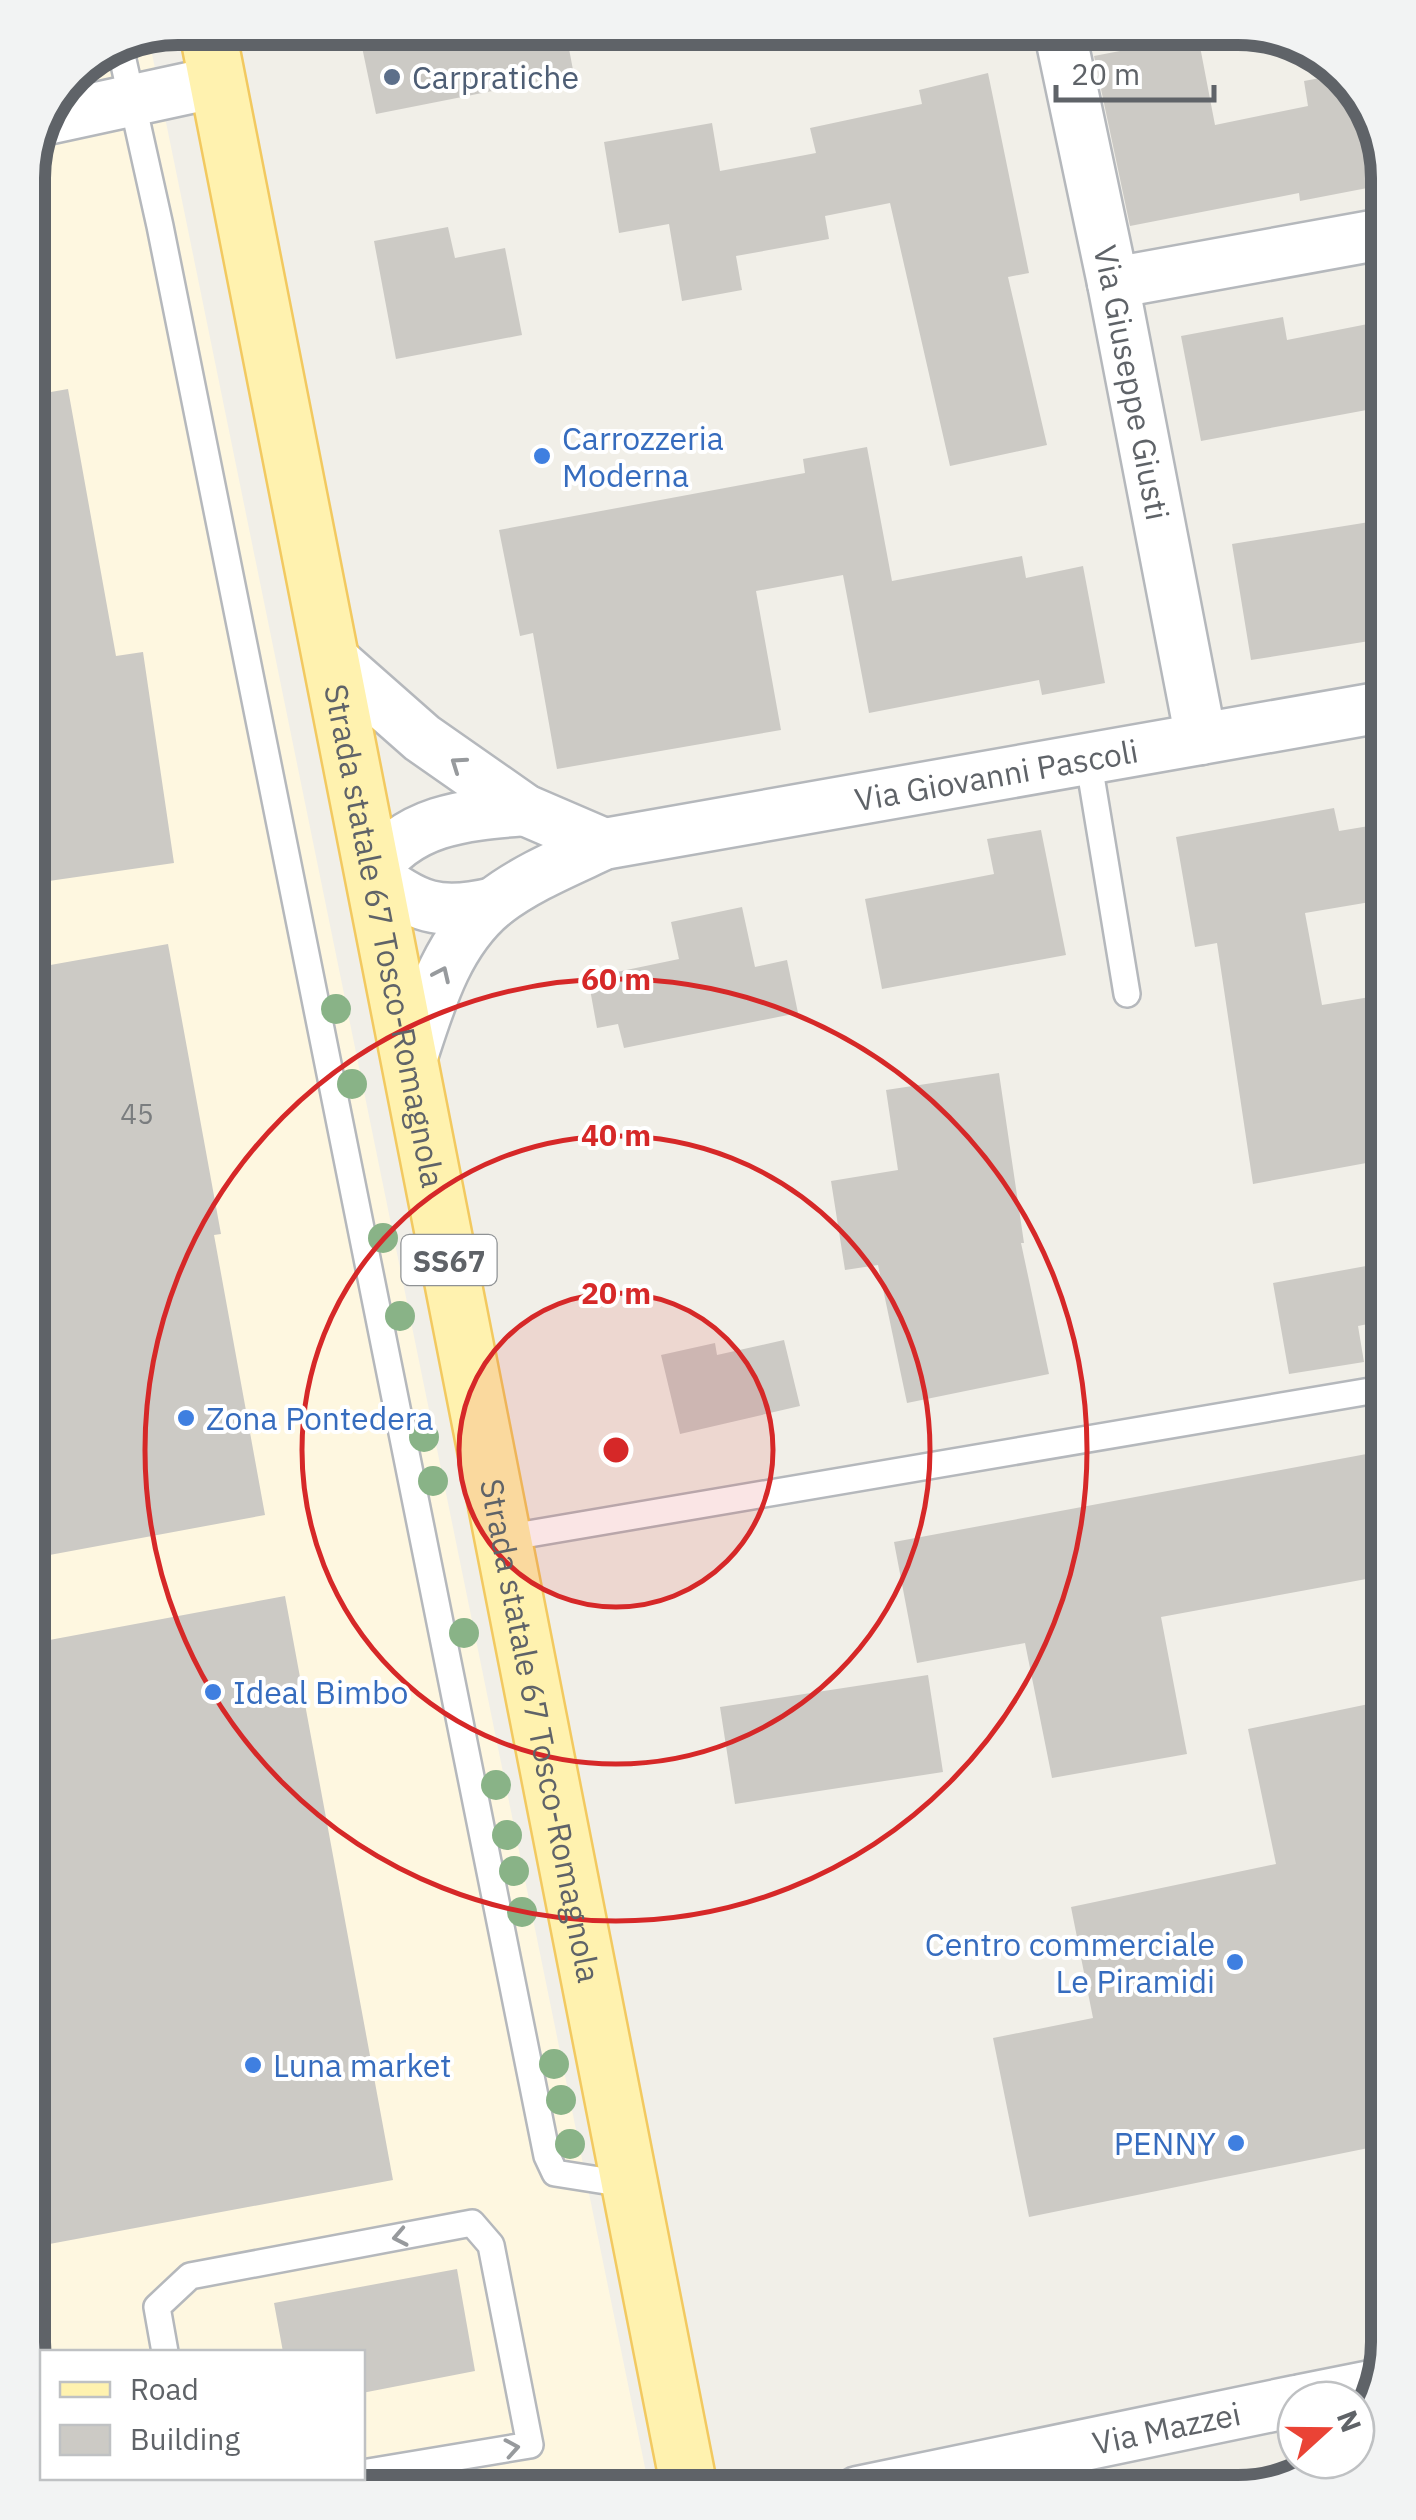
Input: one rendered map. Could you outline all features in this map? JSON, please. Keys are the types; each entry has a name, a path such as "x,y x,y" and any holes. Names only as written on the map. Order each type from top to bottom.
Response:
{"main road":[{"name":"Strada statale 67 Tosco-Romagnola","path":"210,45 687,2475"}],"street":[{"name":"Via Giuseppe Giusti","path":"1063,45 1202,739"},
{"path":"61,116 217,82"},
{"path":"1113,283 1371,236"},
{"path":"329,656 422,738 525,810 604,844"},
{"name":"Via Giovanni Pascoli","path":"372,873 416,903 459,911 494,903 604,844 1371,709"},
{"path":"372,873 394,847 428,825 476,814 525,810"},
{"name":"Via Giovanni Pascoli","path":"410,1066 438,981 466,934 494,903"},
{"name":"Via Mazzei","path":"939,2475 1276,2405"}],"lane":[{"path":"122,58 160,226 547,2156 555,2173 631,2184"},
{"path":"1088,758 1128,994"},
{"path":"505,1538 1371,1391"},
{"path":"165,2350 157,2307 190,2276 472,2223 492,2245 530,2445 394,2475"}],"shaded area":[{"path":"151,48 647,2475 365,2475 365,2350 46,2350 45,169 59,119 72,97 111,63"}],"building":[{"path":"362,45 568,45 574,75 376,114"},
{"path":"1151,45 1200,45 1215,125 1308,106 1304,81 1325,77 1357,119 1370,160 1371,187 1300,201 1299,193 1130,226 1094,56"},
{"path":"988,73 1029,273 1008,277 1047,445 950,466 890,203 825,216 829,239 736,256 742,290 682,301 669,224 619,233 604,142 712,123 720,171 816,153 810,128 922,104 919,90"},
{"path":"448,227 455,258 505,248 522,335 396,359 374,241"},
{"path":"1283,317 1287,340 1371,323 1371,409 1201,441 1181,336"},
{"path":"68,389 116,656 143,652 174,863 45,882 45,393"},
{"path":"867,447 892,581 1022,556 1026,578 1083,566 1105,683 1042,695 1039,680 869,713 843,575 756,591 781,730 557,769 533,633 520,636 499,530 805,473 803,459"},
{"path":"1371,522 1371,641 1251,660 1232,544"},
{"path":"1334,808 1339,831 1371,826 1371,902 1305,913 1322,1005 1371,997 1371,1162 1253,1184 1217,943 1195,947 1176,837"},
{"path":"1041,830 1066,955 882,989 865,899 994,874 987,839"},
{"path":"742,907 755,967 787,960 798,1013 624,1048 618,1024 597,1028 588,978 679,959 671,922"},
{"path":"168,944 221,1234 214,1235 265,1515 45,1556 45,966"},
{"path":"999,1073 1021,1243 1049,1374 907,1403 878,1265 845,1270 831,1181 898,1170 886,1090"},
{"path":"1371,1265 1371,1323 1358,1326 1364,1362 1289,1374 1273,1283"},
{"path":"784,1340 800,1406 680,1434 661,1355 715,1343 717,1355"},
{"path":"1371,1453 1371,1578 1161,1617 1187,1754 1052,1778 1025,1643 917,1663 894,1542"},
{"path":"285,1596 393,2180 45,2245 45,1641"},
{"path":"928,1675 943,1772 735,1804 720,1707"},
{"name":"Centro commerciale Le Piramidi","path":"1371,1704 1371,2147 1029,2217 993,2038 1093,2018 1071,1907 1276,1864 1248,1729"},
{"path":"457,2269 475,2371 365,2392 365,2350 283,2350 274,2303"}],"place":[{"name":"Carpratiche","path":"392,77"},
{"name":"Carrozzeria Moderna","path":"542,456"},
{"name":"Zona Pontedera","path":"186,1418"},
{"name":"Ideal Bimbo","path":"213,1692"},
{"name":"Centro commerciale Le Piramidi","path":"1235,1962"},
{"name":"Luna market","path":"253,2065"},
{"name":"PENNY","path":"1236,2143"}]}
